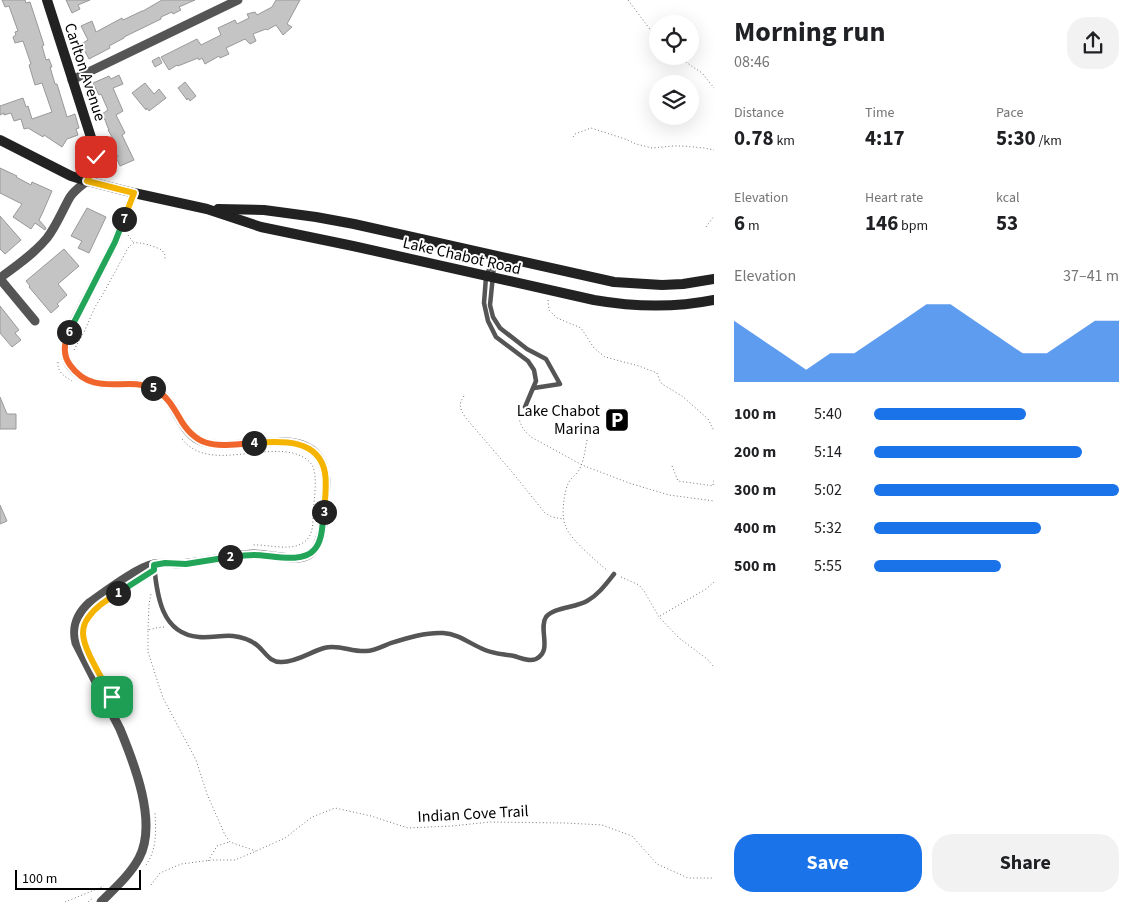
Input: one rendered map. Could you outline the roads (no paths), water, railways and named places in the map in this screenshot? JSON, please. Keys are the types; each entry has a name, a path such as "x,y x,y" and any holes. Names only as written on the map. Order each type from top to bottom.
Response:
{"main road":[{"name":"Carlton Avenue","path":"46,0 96,157 96,166 87,181"},
{"name":"Lake Chabot Road","path":"0,140 71,176 134,193 207,209 261,228 353,246 615,304 654,306 714,302"},
{"name":"Lake Chabot Road","path":"207,209 264,210 316,217 614,282 662,285 714,279"}],"street":[{"path":"72,80 238,0"},
{"path":"35,321 0,279 47,239 70,197 87,181"},
{"path":"101,902 138,860 145,838 146,817 138,781 116,721 78,649 74,629 78,616 89,603 134,574 154,565 165,563 186,564 253,554 301,557 309,554 315,549 322,534 326,481 320,458 305,446 278,442 222,445 204,442 189,432 168,400 155,389 148,386 109,385 92,382 77,373 68,362 64,349 68,333 115,242 134,193"}],"lane":[{"path":"495,256 484,304 488,321 496,337 528,361 534,370 536,380 525,407"},
{"path":"489,277 490,305 493,317 500,328 527,349 546,359 560,384 534,388"},
{"path":"528,361 535,353"},
{"path":"154,565 162,608 172,626 180,632 192,636 230,636 245,639 257,645 272,661 283,663 326,647 338,646 366,651 414,637 436,633 457,636 490,652 531,660 535,659 541,656 544,649 543,623 547,616 552,611 577,606 590,600 614,574"}],"place":[{"name":"Lake Chabot Marina","path":"617,420"}]}
